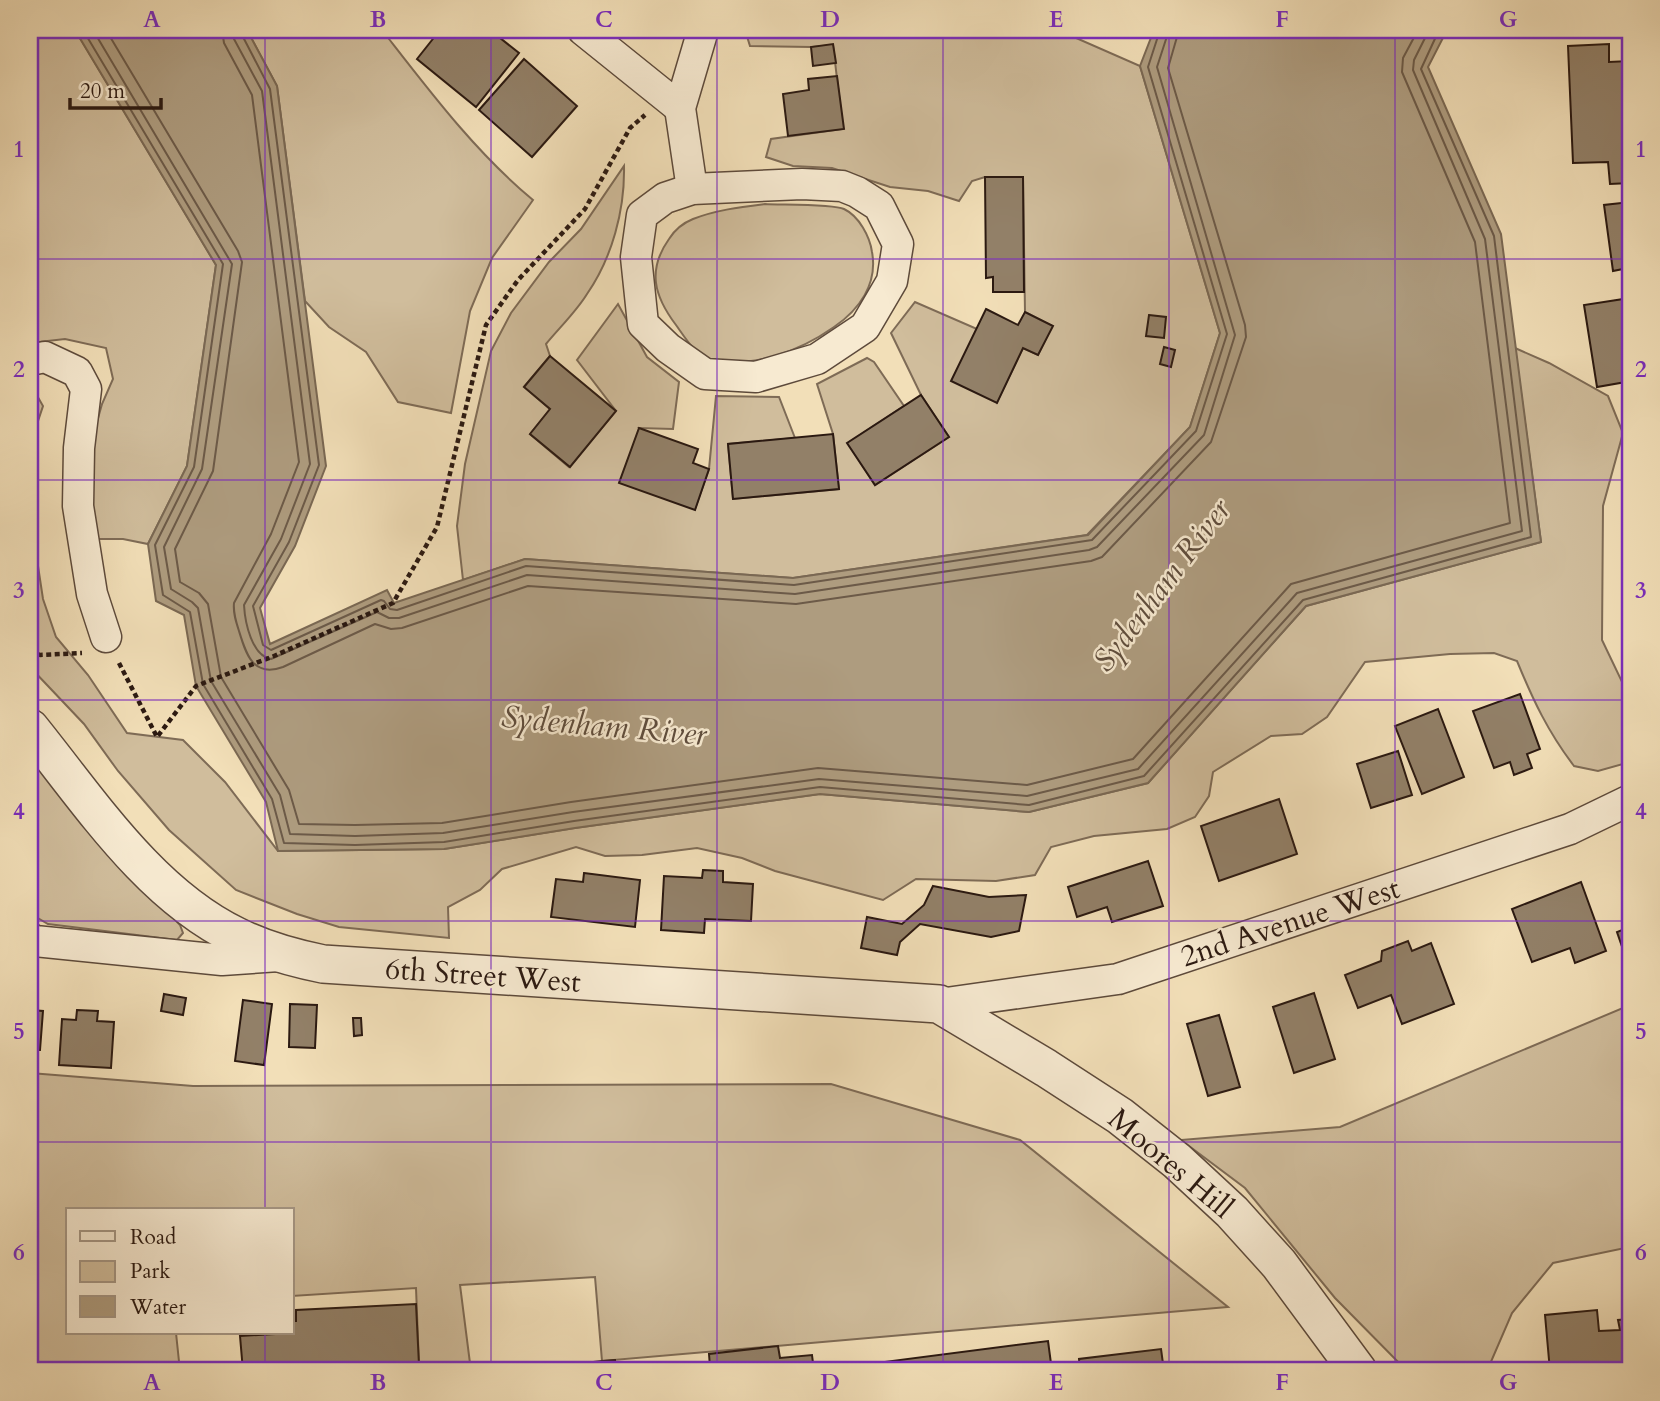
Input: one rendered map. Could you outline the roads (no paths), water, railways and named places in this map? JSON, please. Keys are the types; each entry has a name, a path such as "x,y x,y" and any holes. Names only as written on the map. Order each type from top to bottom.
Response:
{"street":[{"path":"583,30 680,108"},
{"path":"692,189 680,108 703,30"},
{"path":"802,184 842,186 878,206 898,244 892,281 865,327 817,359 756,377 705,374 668,348 643,324 636,257 642,215 664,198 692,189 802,184"},
{"path":"30,360 45,357 77,372 86,389 79,448 78,506 99,646"},
{"path":"30,728 140,864 198,913 235,936 283,956"},
{"name":"2nd Avenue West","path":"939,1004 1118,979 1570,829 1630,800"},
{"name":"6th Street West","path":"30,938 35,941 222,960 283,956 323,964 939,1004"},
{"name":"Moores Hill","path":"939,1004 1120,1116 1177,1161 1232,1212 1279,1264 1358,1371"}],"water":[{"name":"Sydenham River","path":"75,30 247,30 277,86 326,466 295,546 260,608 270,644 387,590 394,603 525,559 793,578 1088,535 1190,427 1220,333 1140,66 1154,30 1447,30 1428,67 1501,234 1541,542 1306,606 1148,783 1029,812 820,794 444,849 278,851 266,802 196,686 184,615 156,601 148,544 187,466 216,265"}]}
